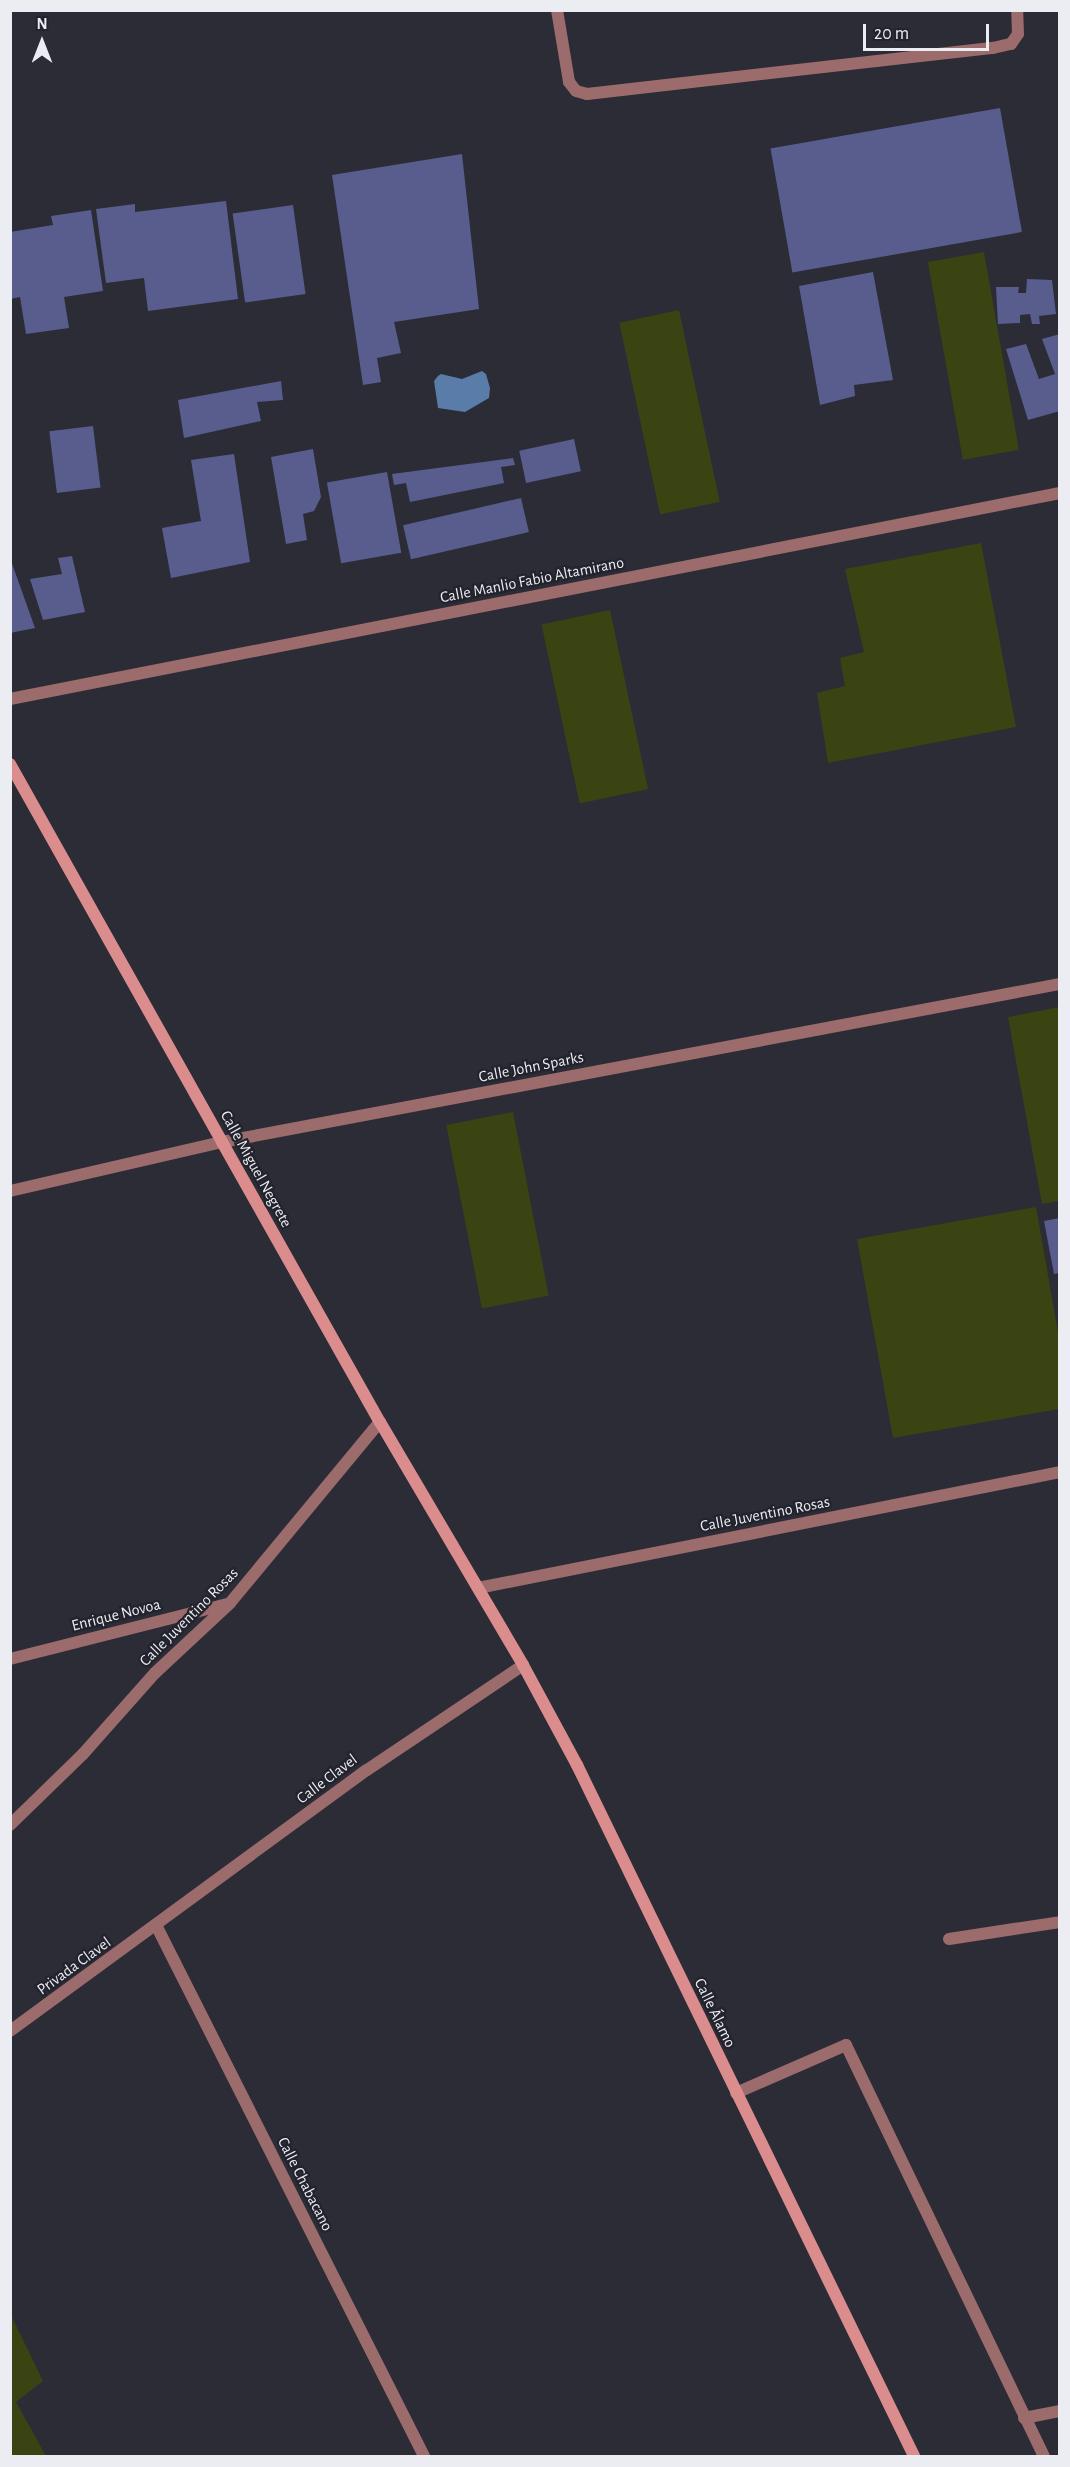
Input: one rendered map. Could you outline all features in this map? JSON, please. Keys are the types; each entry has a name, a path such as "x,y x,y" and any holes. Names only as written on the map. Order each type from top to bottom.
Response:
{"main road":[{"name":"Calle Miguel Negrete","path":"10,764 380,1422 478,1588"},
{"name":"Calle Álamo","path":"478,1588 577,1765 914,2457"}],"street":[{"path":"557,10 570,82 576,91 587,94 993,48 1011,44 1018,34 1017,10"},
{"name":"Calle Manlio Fabio Altamirano","path":"10,699 1059,493"},
{"name":"Calle John Sparks","path":"10,1191 222,1142 1059,984"},
{"name":"Calle Juventino Rosas","path":"10,1825 83,1754 155,1673 230,1603 380,1422"},
{"name":"Calle Juventino Rosas","path":"478,1588 1059,1472"},
{"name":"Enrique Novoa","path":"10,1659 230,1603"},
{"name":"Calle Clavel","path":"157,1927 367,1770 523,1665"},
{"path":"949,1939 1059,1922"},
{"name":"Privada Clavel","path":"10,2031 157,1927"},
{"name":"Calle Chabacano","path":"157,1927 424,2457"},
{"path":"736,2093 846,2045 1044,2457"},
{"path":"1024,2418 1059,2411"}],"green space":[{"path":"984,252 1019,450 963,460 928,262"},
{"path":"679,310 720,502 660,514 619,323"},
{"path":"981,543 1016,727 828,763 817,693 845,686 840,658 864,652 845,569"},
{"path":"610,610 648,789 580,804 542,625"},
{"path":"1059,1007 1059,1201 1042,1204 1008,1017"},
{"path":"513,1112 549,1296 482,1309 446,1125"},
{"path":"1036,1207 1059,1338 1059,1409 893,1438 857,1239"},
{"path":"10,2313 43,2381 16,2402 46,2456 11,2456"}],"water":[{"path":"482,371 486,374 490,388 489,398 465,412 438,408 434,381 438,376 441,374 462,379"}],"building":[{"path":"1000,108 1022,232 792,273 771,148"},
{"path":"462,154 479,309 394,322 401,353 377,358 381,382 363,385 332,175"},
{"path":"226,201 238,299 148,311 144,278 106,283 96,209 135,204 135,212"},
{"path":"293,205 306,294 245,303 233,213"},
{"path":"91,210 103,291 64,297 69,328 26,334 20,297 10,299 10,232 53,225 51,216"},
{"path":"873,272 893,380 854,385 855,396 820,405 799,286"},
{"path":"1027,279 1052,280 1056,314 1039,316 1040,324 1032,324 1030,314 1020,315 1020,323 998,324 996,287 1019,287 1018,293 1026,293"},
{"path":"1060,334 1060,411 1028,420 1006,349 1026,344 1039,379 1055,374 1042,339"},
{"path":"281,381 283,400 257,402 261,421 184,438 178,400"},
{"path":"93,426 101,488 57,493 49,431"},
{"path":"574,439 581,471 526,483 519,451"},
{"path":"313,449 321,497 314,511 303,514 307,540 286,544 271,457"},
{"path":"234,454 250,562 171,578 162,528 201,521 191,460"},
{"path":"513,458 515,465 501,467 504,483 410,502 406,483 394,485 392,474"},
{"path":"387,472 401,553 341,563 327,483"},
{"path":"521,498 529,532 411,559 403,525"},
{"path":"72,556 85,612 43,620 30,579 62,574 58,558"},
{"path":"10,558 35,628 10,633"},
{"path":"1060,1218 1060,1273 1054,1274 1044,1221"}]}
